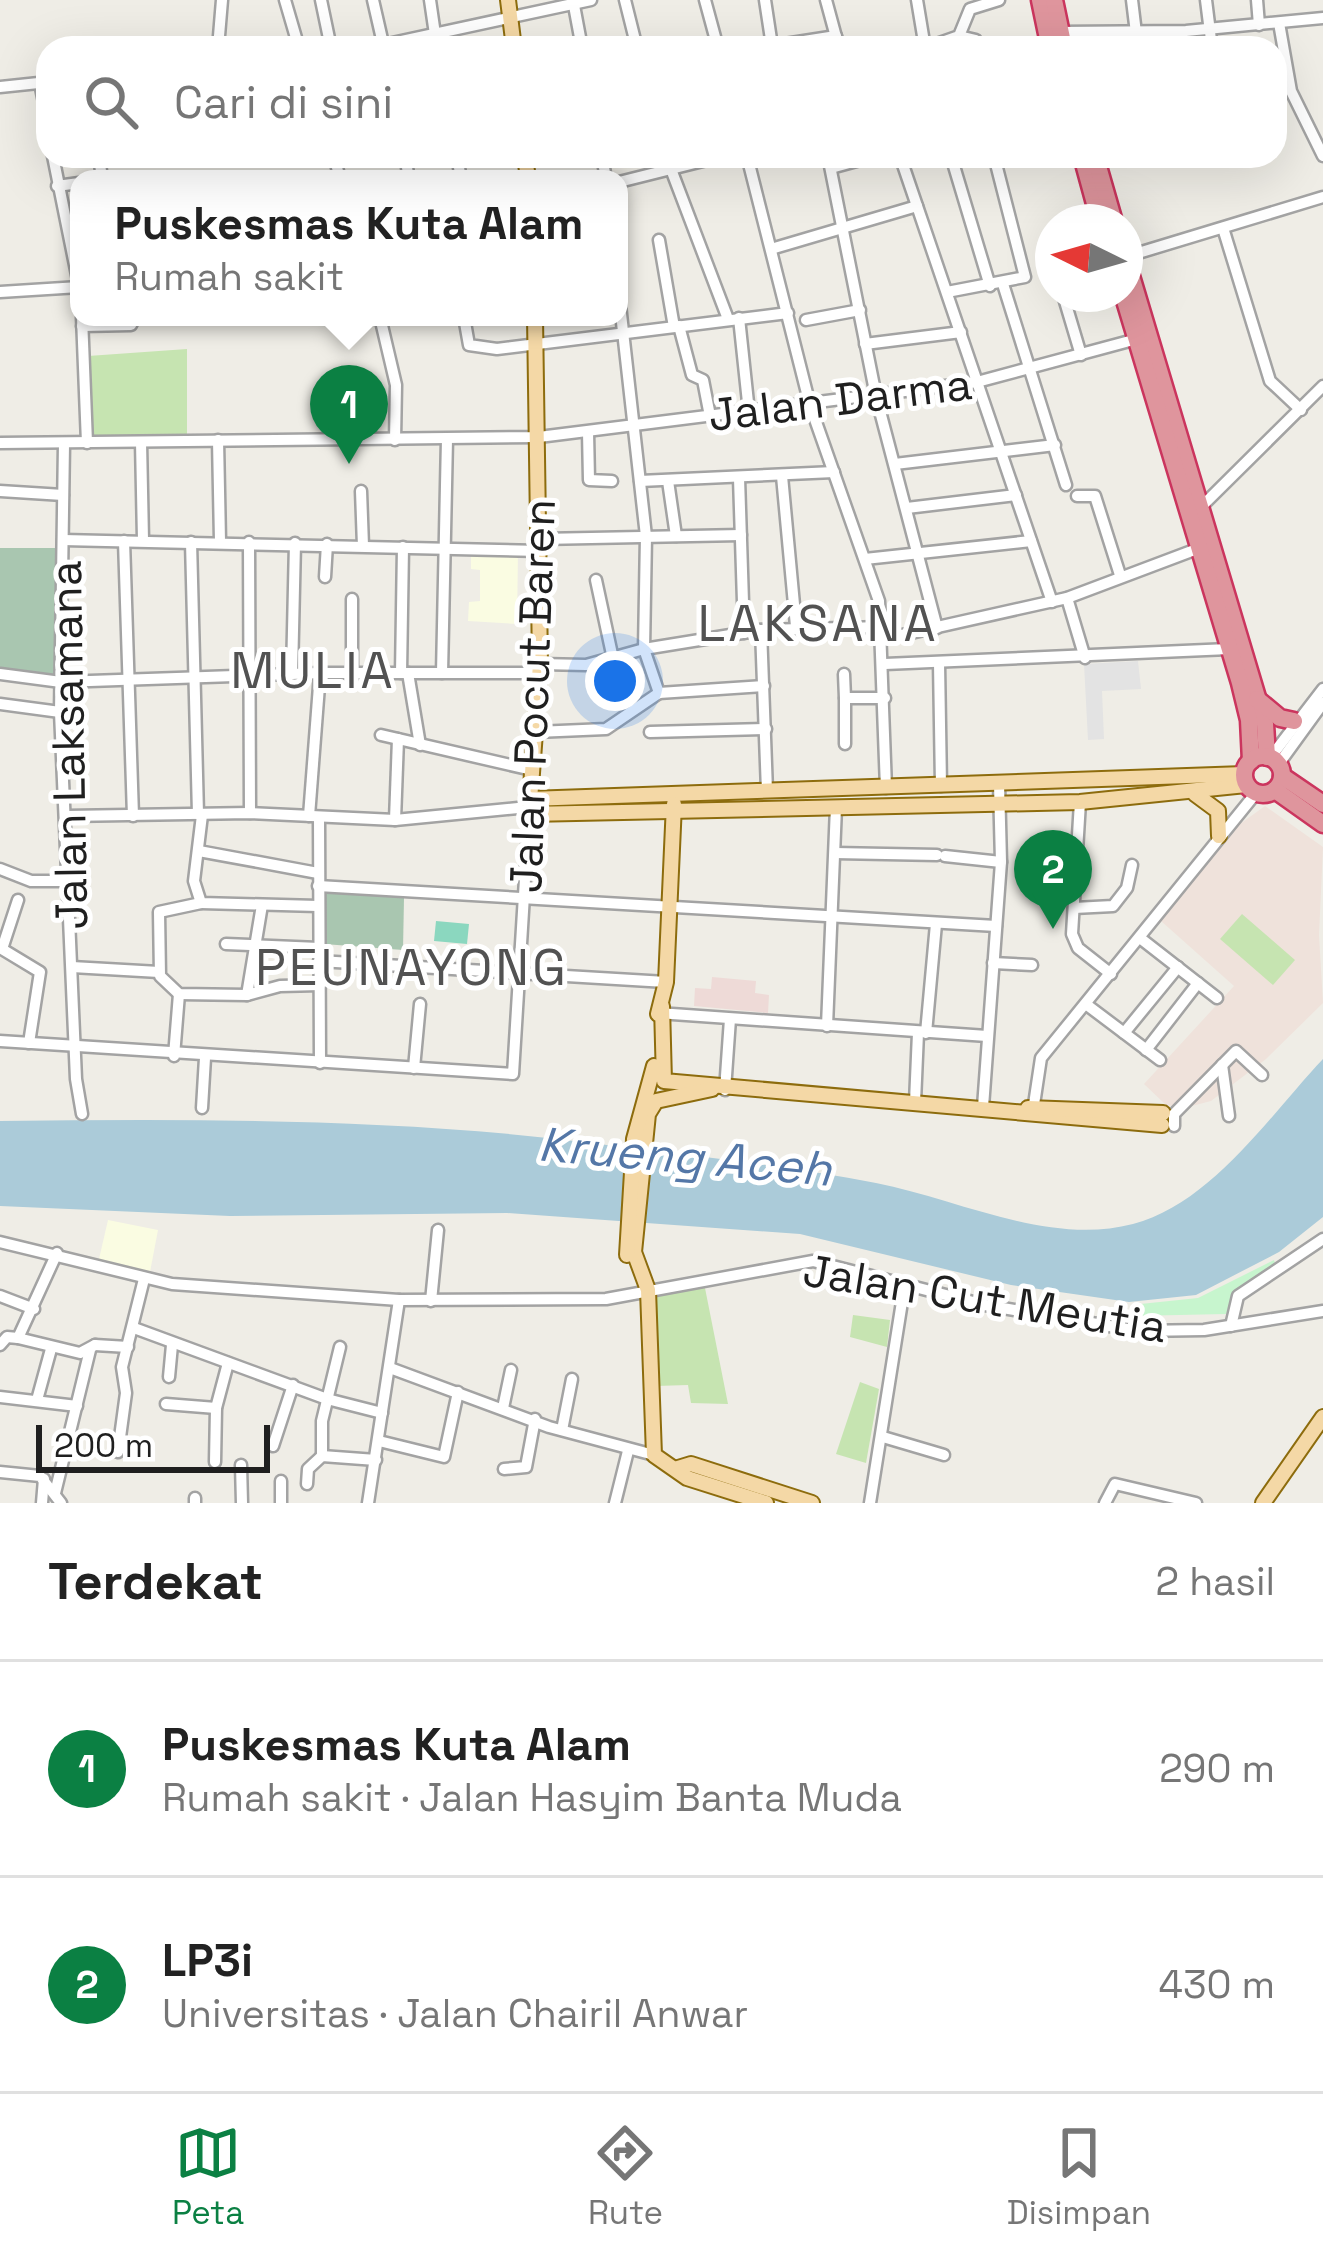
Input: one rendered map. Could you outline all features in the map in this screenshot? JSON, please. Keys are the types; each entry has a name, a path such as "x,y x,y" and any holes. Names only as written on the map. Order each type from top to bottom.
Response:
{"highway":[{"path":"1040,0 1054,36"},
{"path":"1054,0 1057,36"},
{"path":"1085,168 1095,204"},
{"path":"1098,168 1109,204"},
{"path":"1129,312 1263,773 1323,824"},
{"path":"1141,312 1257,698 1263,773"},
{"path":"1257,698 1280,718 1294,721"},
{"path":"1263,773 1323,804"}],"main road":[{"path":"508,0 513,36"},
{"name":"Jalan Pocut Baren","path":"525,807 540,668 535,326"},
{"path":"525,807 674,794 1263,773"},
{"path":"525,807 674,813 1080,802 1194,794 1263,773"},
{"path":"674,794 666,982 652,1081 640,1104 630,1275 646,1295 654,1455 688,1478 773,1499 812,1503"},
{"path":"1194,794 1218,811 1219,836"},
{"path":"662,1011 662,1080 718,1090 1166,1121"},
{"path":"639,1139 656,1101 718,1090"},
{"path":"1263,1503 1323,1417"}],"street":[{"path":"219,36 222,0"},
{"path":"285,0 296,36"},
{"path":"321,0 328,36"},
{"path":"373,0 381,36"},
{"path":"430,0 435,36"},
{"path":"452,36 591,0"},
{"path":"625,0 634,36"},
{"path":"705,0 715,36"},
{"path":"765,0 770,36"},
{"path":"826,0 836,36"},
{"path":"917,0 921,36"},
{"path":"959,36 970,9 999,0"},
{"path":"1132,0 1136,33"},
{"path":"1206,0 1211,36"},
{"path":"1257,0 1259,25"},
{"path":"573,2 580,36"},
{"path":"1112,36 1323,18"},
{"path":"1280,23 1282,36"},
{"path":"1287,66 1291,91 1323,156"},
{"path":"0,87 36,83"},
{"path":"55,168 70,245"},
{"path":"670,168 734,318 749,412"},
{"path":"750,168 810,405 865,560 883,633 886,788"},
{"path":"830,168 876,396 937,628"},
{"path":"904,168 1052,602"},
{"path":"955,168 1031,371 1066,485"},
{"path":"947,292 997,285 1026,274 997,168"},
{"path":"57,186 70,184"},
{"path":"1143,252 1323,197"},
{"path":"771,249 917,206"},
{"path":"1223,228 1270,381 1301,410"},
{"path":"659,240 677,327 692,375 703,380 710,416"},
{"path":"0,292 70,287"},
{"path":"806,320 860,310"},
{"path":"1068,312 1081,356"},
{"path":"466,326 471,346 536,344 788,313"},
{"path":"82,326 87,443"},
{"path":"382,326 396,385 395,440"},
{"path":"622,326 646,536 644,649 659,693"},
{"path":"865,344 961,332"},
{"name":"Jalan Darma","path":"0,443 539,437 977,382 1138,339"},
{"path":"1199,508 1323,386"},
{"path":"588,432 589,480 612,481"},
{"path":"218,440 220,541"},
{"path":"442,673 447,440"},
{"path":"141,442 143,540"},
{"name":"Jalan Laksamana","path":"64,444 60,712 82,1114"},
{"path":"895,464 1055,445"},
{"path":"640,481 834,472"},
{"path":"782,476 796,626"},
{"path":"739,478 744,633"},
{"path":"668,481 676,536"},
{"path":"0,491 63,495"},
{"path":"361,491 363,546"},
{"path":"908,508 1016,495"},
{"path":"1077,496 1095,496 1120,575"},
{"path":"63,540 447,548 741,535"},
{"path":"124,541 133,817"},
{"path":"865,560 1031,541"},
{"path":"191,542 200,815 194,881 201,903"},
{"path":"249,542 250,813"},
{"path":"292,674 296,543"},
{"path":"325,577 327,544"},
{"path":"403,548 404,673 420,745"},
{"path":"0,674 61,682 129,682 586,665 644,649 796,626 883,633 937,628 1067,598 1197,549"},
{"path":"596,580 613,659"},
{"path":"1067,598 1085,658"},
{"path":"352,599 352,673"},
{"path":"760,630 766,791"},
{"path":"885,664 1229,649"},
{"path":"939,663 941,787"},
{"path":"320,673 314,817 320,1063"},
{"path":"844,674 845,744"},
{"path":"536,732 606,729 659,693 764,686"},
{"path":"1029,1110 1041,1058 1219,836 1294,721 1323,689"},
{"path":"844,698 885,698"},
{"path":"1263,773 1323,703"},
{"path":"0,704 60,712"},
{"path":"650,732 766,729"},
{"path":"381,735 532,770"},
{"path":"395,820 398,739"},
{"path":"983,1107 1001,862 999,784"},
{"path":"1080,802 1076,944 1111,974"},
{"path":"67,816 250,813 395,820 525,807"},
{"name":"Jalan Pocut Baren","path":"415,1068 513,1074 525,900 525,807"},
{"path":"827,1026 835,921 836,807"},
{"path":"199,851 318,880 525,900 835,921 996,926"},
{"path":"835,853 1001,862"},
{"path":"1074,908 1114,906 1127,889 1132,865"},
{"path":"0,869 31,881 68,881"},
{"path":"18,900 2,950 40,972 29,1043"},
{"path":"174,1055 178,994 159,972 160,910 193,909 201,903 317,906"},
{"path":"247,995 262,905"},
{"path":"915,1102 936,924"},
{"path":"1140,938 1217,998"},
{"path":"226,944 666,982"},
{"path":"993,963 1032,965"},
{"path":"72,967 159,972"},
{"path":"1124,1033 1178,968"},
{"path":"1146,1050 1198,983"},
{"path":"178,994 247,995 280,986 320,985"},
{"path":"0,1041 205,1058 415,1068 420,1004"},
{"path":"1087,1005 1160,1060"},
{"path":"662,1011 987,1036"},
{"path":"718,1090 730,1019"},
{"path":"1166,1121 1239,1051 1262,1075"},
{"path":"202,1108 205,1058"},
{"path":"1222,1065 1229,1116"},
{"path":"431,1301 438,1230"},
{"path":"1231,1326 1238,1296 1323,1239"},
{"name":"Jalan Cut Meutia","path":"0,1242 145,1279 230,1291 399,1300 548,1303 646,1295 813,1261 985,1305 1119,1329 1231,1326 1323,1311"},
{"path":"18,1338 57,1253"},
{"path":"118,1453 128,1347 145,1279"},
{"path":"870,1503 905,1283"},
{"path":"0,1296 34,1309"},
{"path":"368,1503 399,1300"},
{"path":"134,1328 327,1399 382,1413"},
{"path":"58,1498 93,1347 89,1329"},
{"path":"0,1345 7,1336 51,1349 128,1347"},
{"path":"169,1377 172,1345"},
{"path":"308,1484 308,1469 322,1456 327,1399 340,1347"},
{"path":"37,1400 51,1349"},
{"path":"215,1462 216,1408 227,1363"},
{"path":"390,1368 562,1430 654,1455"},
{"path":"503,1408 511,1370"},
{"path":"562,1430 572,1379"},
{"path":"273,1446 293,1385"},
{"path":"379,1441 444,1457 458,1392"},
{"path":"0,1397 77,1406"},
{"path":"166,1404 216,1408"},
{"path":"504,1469 526,1467 535,1419"},
{"path":"883,1437 944,1455"},
{"path":"615,1503 628,1451"},
{"path":"322,1456 376,1460"},
{"path":"241,1465 242,1503"},
{"path":"0,1472 27,1472 44,1479 58,1498"},
{"path":"42,1503 44,1479"},
{"path":"281,1481 281,1503"},
{"path":"1105,1503 1114,1484 1196,1503"}],"shaded area":[{"path":"0,548 56,548 54,677 0,668"},
{"path":"471,548 518,551 517,624 468,621 469,602 480,601 480,570 471,569"},
{"path":"1138,661 1141,689 1102,691 1104,739 1088,740 1084,664"},
{"path":"1265,806 1323,847 1319,935 1323,1003 1266,1059 1211,1101 1184,1108 1166,1105 1144,1084 1234,986 1161,921 1233,829"},
{"path":"324,891 404,898 403,950 324,944"},
{"path":"712,977 756,981 755,993 769,995 768,1013 694,1006 695,988 711,989"},
{"path":"108,1220 158,1230 150,1272 99,1259"}],"green space":[{"path":"187,349 187,434 89,436 88,356"},
{"path":"1242,914 1295,960 1273,985 1220,939"},
{"path":"436,921 469,924 467,944 434,941"},
{"path":"1274,1260 1278,1273 1240,1296 1233,1294 1226,1314 1132,1316 1131,1305 1198,1298"},
{"path":"704,1283 728,1404 691,1403 688,1385 656,1386 654,1296 657,1291"},
{"path":"853,1315 890,1320 887,1347 850,1337"},
{"path":"860,1382 879,1389 866,1463 836,1454"}],"water":[{"name":"Krueng Aceh","path":"1323,1059 1323,1217 1279,1252 1196,1295 1129,1302 1011,1285 800,1234 507,1213 230,1216 0,1206 0,1121 304,1122 531,1136 742,1162 876,1183 1036,1225 1101,1229 1133,1224 1188,1198 1237,1155"}],"place":[{"name":"Puskesmas Kuta Alam","path":"349,464"},
{"name":"LP3i","path":"1053,929"}],"district":[{"name":"LAKSANA","path":"818,623"},
{"name":"MULIA","path":"313,670"},
{"name":"PEUNAYONG","path":"412,967"}]}
